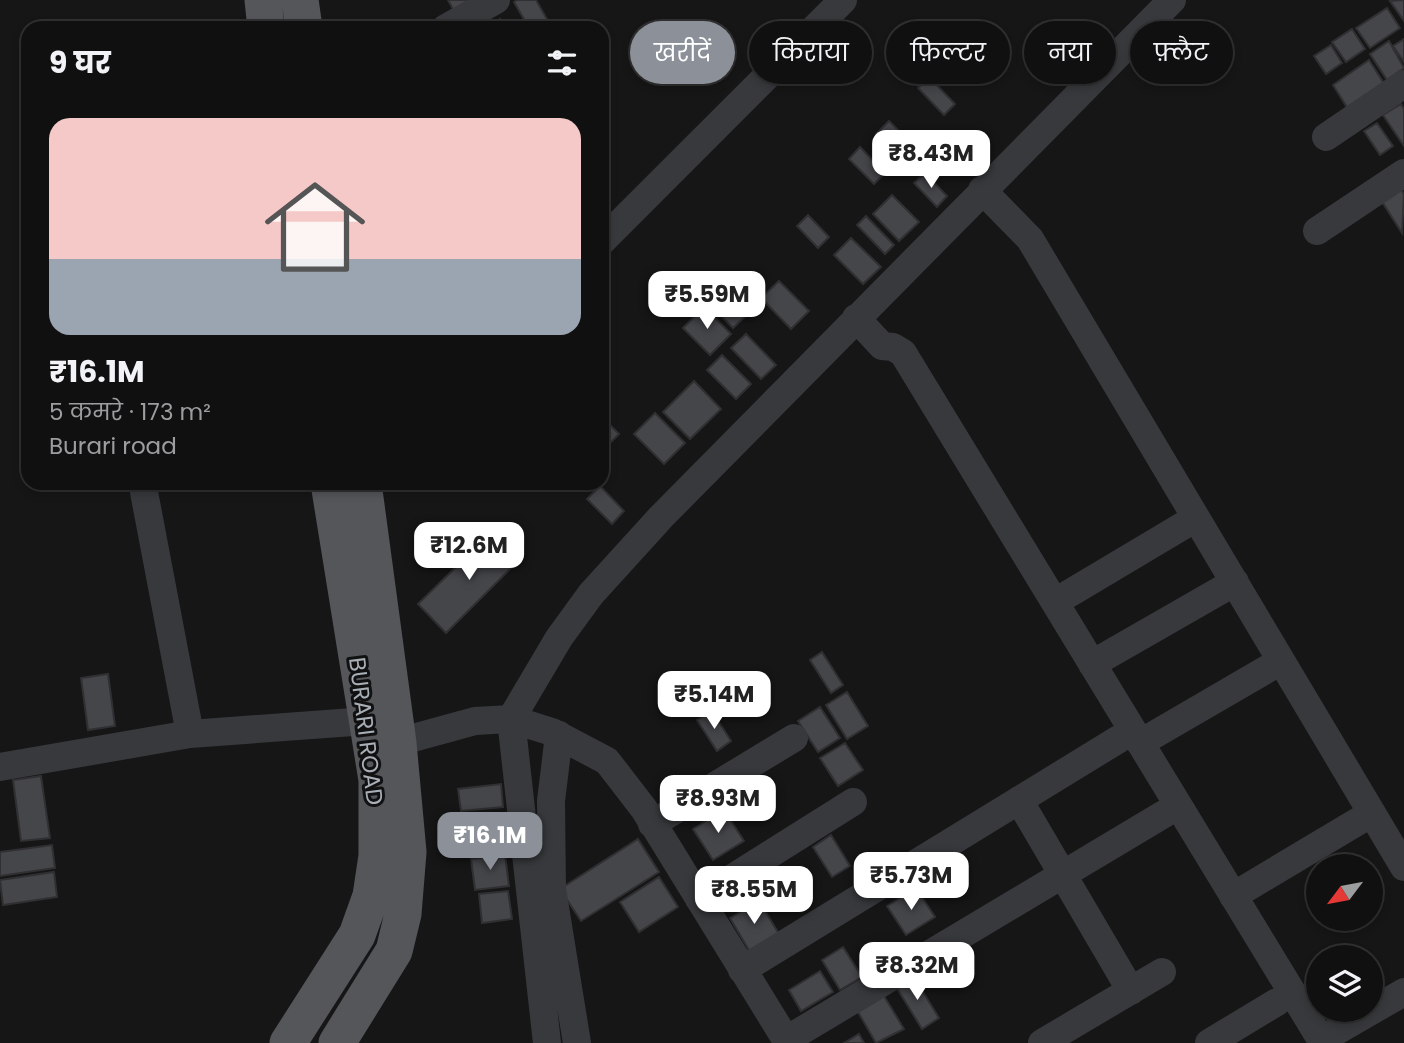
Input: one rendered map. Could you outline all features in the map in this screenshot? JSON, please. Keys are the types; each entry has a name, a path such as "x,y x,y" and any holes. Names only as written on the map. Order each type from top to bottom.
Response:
{"main road":[{"path":"264,0 266,21"},
{"path":"300,0 303,21"},
{"name":"BURARI ROAD","path":"330,490 379,738 408,852 403,914 394,951 337,1043"},
{"name":"BURARI ROAD","path":"288,1043 338,970 357,935 372,896 377,856 379,738 363,490"}],"street":[{"path":"458,21 496,0"},
{"path":"609,234 843,0"},
{"path":"547,1043 539,728 559,638 591,594 661,517 870,334 1172,0"},
{"path":"1326,137 1404,84"},
{"path":"1317,232 1404,173"},
{"path":"993,200 1030,239 1404,867"},
{"path":"870,334 903,353 1092,664 1164,814 1277,1002 1315,1042"},
{"path":"870,334 1130,741 1233,896 1315,1042"},
{"path":"144,492 190,734"},
{"path":"1055,602 1196,518"},
{"path":"1092,664 1235,582"},
{"path":"742,970 1019,800 1281,660"},
{"path":"0,767 190,734 379,738 475,721 539,728 607,761 652,824 787,1041 1164,814"},
{"path":"539,728 551,801 552,889 577,1043"},
{"path":"652,824 794,738"},
{"path":"1019,800 1131,990"},
{"path":"699,899 853,802"},
{"path":"1233,896 1371,813"},
{"path":"1042,1043 1162,972"},
{"path":"1315,1042 1404,992"},
{"path":"1209,1043 1277,1002"}],"building":[{"path":"448,0 473,0 454,11"},
{"path":"536,0 548,21 525,21 514,2"},
{"path":"1404,0 1404,21 1390,1"},
{"path":"1387,8 1400,28 1370,48 1356,28"},
{"path":"1352,29 1365,49 1346,62 1332,42"},
{"path":"1404,39 1404,62 1393,46"},
{"path":"1389,41 1404,68 1387,80 1370,54"},
{"path":"1331,45 1342,63 1326,74 1314,56"},
{"path":"1369,60 1387,88 1350,112 1333,85"},
{"path":"922,84 936,84 955,104 944,115 918,88"},
{"path":"1401,104 1404,109 1404,146 1383,115"},
{"path":"889,121 911,143 898,156 876,134"},
{"path":"1377,123 1393,146 1380,155 1364,131"},
{"path":"860,147 885,173 874,184 849,159"},
{"path":"925,173 947,196 937,207 914,183"},
{"path":"1398,185 1404,194 1402,233 1379,197"},
{"path":"892,195 919,222 899,241 873,214"},
{"path":"808,215 829,237 818,248 797,226"},
{"path":"866,216 894,245 885,254 857,225"},
{"path":"851,238 881,267 863,284 834,255"},
{"path":"779,281 809,311 791,329 761,298"},
{"path":"728,286 751,311 733,328 710,304"},
{"path":"704,307 731,334 710,355 683,328"},
{"path":"746,334 776,365 761,379 731,348"},
{"path":"722,355 751,384 736,399 707,370"},
{"path":"694,381 721,409 690,439 663,412"},
{"path":"655,413 685,443 664,464 634,434"},
{"path":"609,424 619,434 609,444"},
{"path":"596,490 604,490 624,511 612,524 587,499"},
{"path":"493,531 520,559 446,633 418,604"},
{"path":"822,652 843,685 831,693 810,660"},
{"path":"108,674 115,726 88,730 81,678"},
{"path":"847,692 868,726 847,739 826,705"},
{"path":"820,707 840,738 818,752 798,721"},
{"path":"712,711 731,741 717,751 697,720"},
{"path":"845,743 863,770 838,786 820,758"},
{"path":"41,776 50,838 21,841 13,780"},
{"path":"501,784 503,807 461,811 458,789"},
{"path":"724,810 744,841 713,860 693,829"},
{"path":"504,825 507,851 468,855 465,829"},
{"path":"831,835 850,866 832,877 813,847"},
{"path":"638,839 659,872 581,921 560,889"},
{"path":"52,845 55,868 0,876 0,852"},
{"path":"505,855 509,886 475,890 471,859"},
{"path":"54,872 57,897 3,905 0,880"},
{"path":"659,877 678,907 639,932 620,902"},
{"path":"916,888 935,917 906,935 887,906"},
{"path":"508,891 512,919 482,923 479,894"},
{"path":"759,901 779,934 750,952 730,918"},
{"path":"843,947 862,977 840,990 822,960"},
{"path":"820,971 833,992 801,1011 789,990"},
{"path":"912,974 939,1018 922,1029 895,985"},
{"path":"884,996 904,1029 876,1043 858,1012"},
{"path":"859,1034 864,1043 844,1043"}]}
